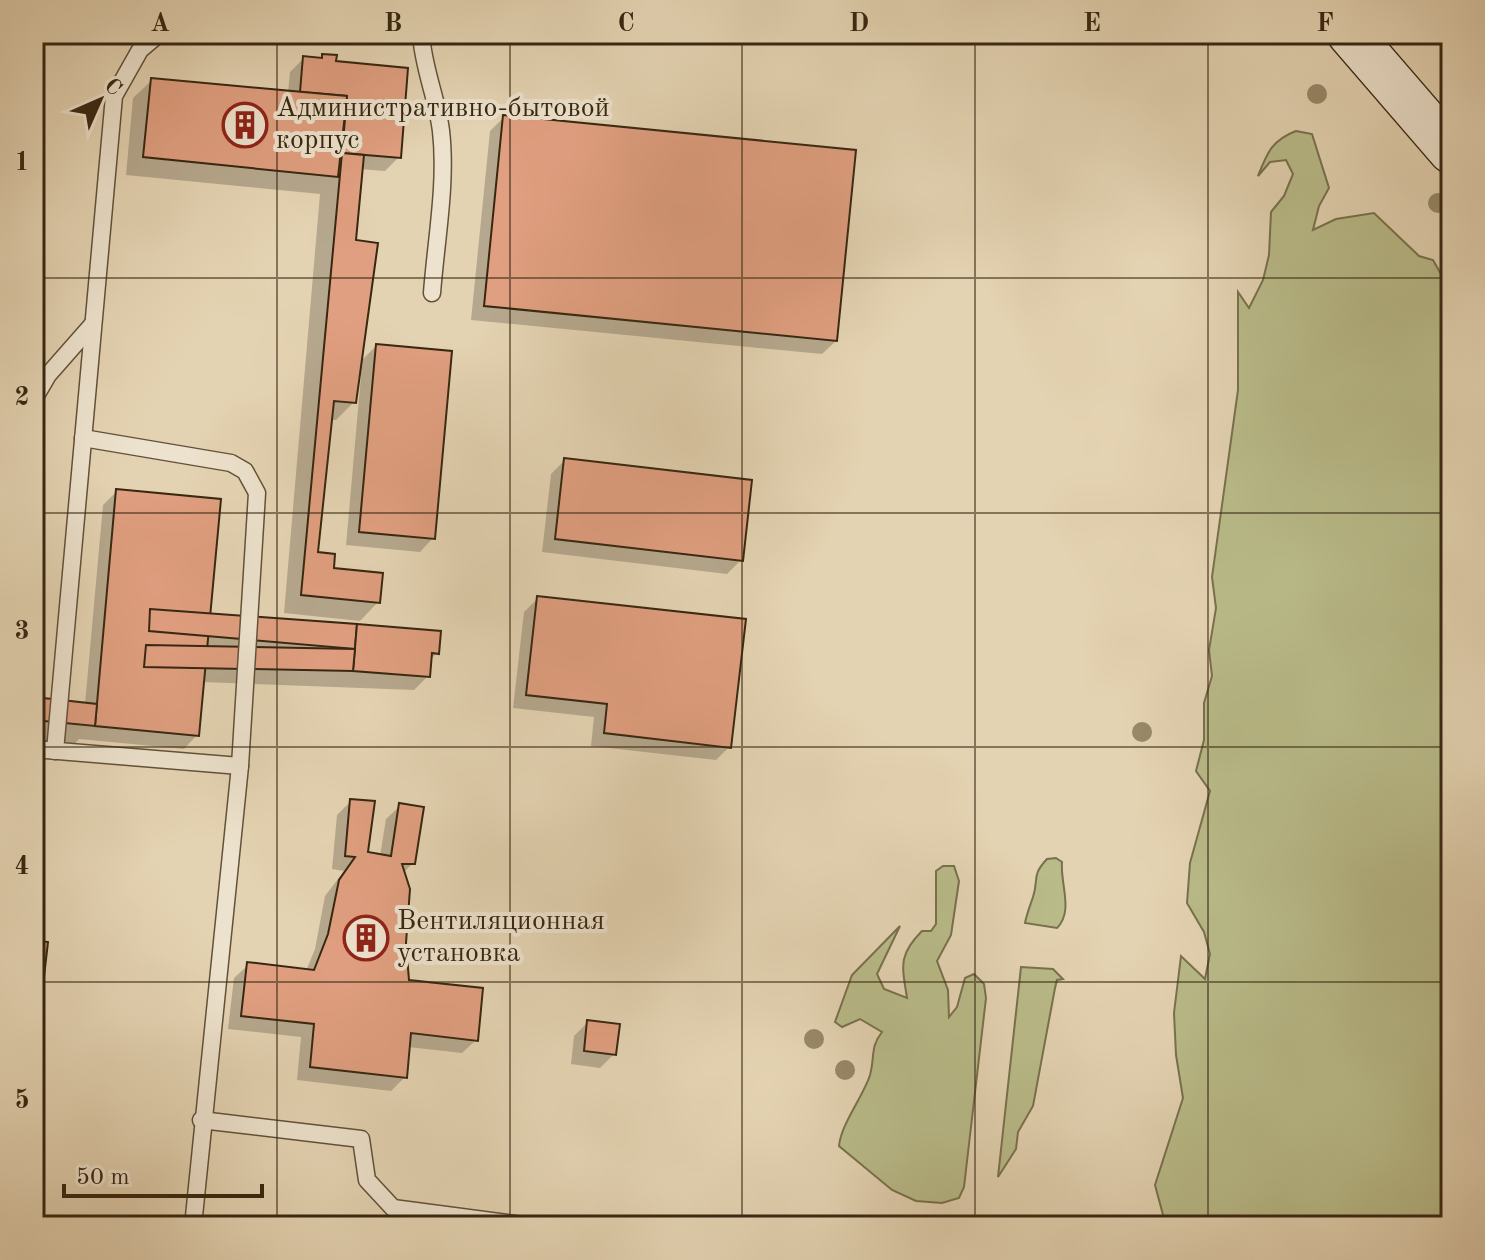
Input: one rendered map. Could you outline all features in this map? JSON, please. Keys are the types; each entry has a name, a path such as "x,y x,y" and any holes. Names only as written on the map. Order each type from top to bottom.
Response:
{"street":[{"path":"1350,34 1451,151"}],"lane":[{"path":"55,751 114,96 140,50 159,34"},
{"path":"421,34 422,57 441,128 443,157 432,293"},
{"path":"34,399 48,375 92,325"},
{"path":"83,438 231,463 245,471 254,482 257,493 240,766 201,1120 193,1226"},
{"path":"34,749 240,766"},
{"path":"201,1120 361,1139 367,1180 393,1208 530,1226"}],"green space":[{"path":"1296,131 1312,134 1329,188 1319,206 1313,230 1336,219 1374,213 1419,256 1433,260 1441,274 1451,282 1451,1226 1166,1226 1155,1185 1183,1098 1176,1055 1174,1013 1181,956 1205,979 1210,954 1204,932 1187,903 1190,863 1210,791 1196,771 1204,740 1204,703 1212,676 1209,650 1216,608 1212,577 1238,390 1238,292 1249,308 1263,280 1269,255 1271,212 1284,196 1293,174 1286,160 1270,162 1258,176 1271,148"},
{"path":"1056,858 1062,862 1066,905 1062,921 1057,928 1025,923 1039,870 1047,859"},
{"path":"943,866 954,866 959,881 951,935 937,961 948,990 949,1017 957,1007 965,978 974,974 984,984 986,998 964,1187 959,1198 942,1203 916,1201 892,1190 839,1146 844,1128 867,1083 874,1047 882,1032 860,1019 842,1027 835,1022 852,975 900,926 877,974 884,989 907,998 903,969 905,954 922,931 931,931 936,924 936,871"},
{"path":"1021,967 1053,969 1063,979 1057,980 1055,988 1033,1106 1018,1132 1016,1149 998,1177"}],"building":[{"path":"322,54 337,55 336,61 408,68 401,158 342,153 347,96 300,92 303,56 322,58"},
{"name":"Административно-бытовой корпус","path":"151,78 347,96 338,177 143,157"},
{"path":"503,115 856,150 837,341 484,306"},
{"path":"342,153 364,155 356,240 378,243 356,403 334,401 318,552 335,554 334,568 383,573 380,603 301,595"},
{"path":"376,344 452,351 435,539 359,532"},
{"path":"564,458 752,480 743,561 555,539"},
{"path":"116,489 221,499 199,736 95,726"},
{"path":"537,596 746,619 731,748 604,733 607,704 526,695"},
{"path":"150,609 357,624 355,649 149,631"},
{"path":"357,624 441,631 439,654 432,653 430,677 353,671"},
{"path":"146,645 355,649 353,671 144,667"},
{"path":"34,697 97,704 95,726 34,720"},
{"name":"Вентиляционная установка","path":"350,799 375,801 368,852 391,856 399,803 424,807 415,864 402,864 410,889 406,943 409,980 483,988 478,1041 411,1033 407,1078 310,1067 314,1024 241,1016 247,962 314,970 328,934 339,880 355,857 345,856"},
{"path":"34,940 48,942 34,1063"},
{"path":"587,1020 620,1024 616,1055 584,1051"}],"place":[{"name":"Административно-бытовой корпус","path":"245,125"},
{"name":"Вентиляционная установка","path":"366,938"}]}
